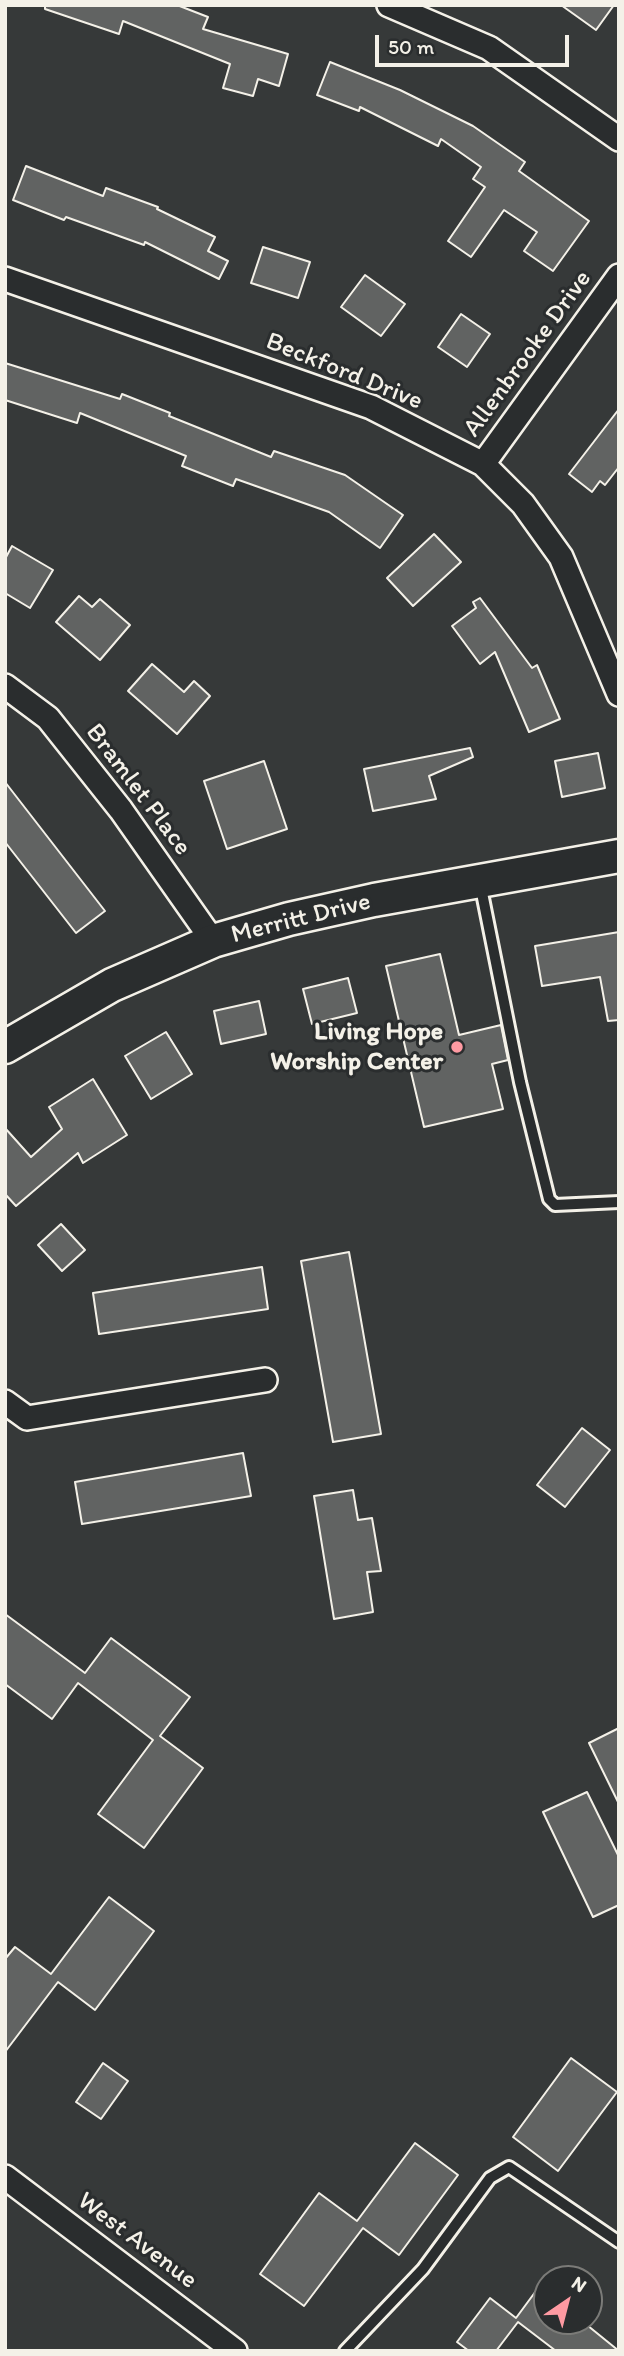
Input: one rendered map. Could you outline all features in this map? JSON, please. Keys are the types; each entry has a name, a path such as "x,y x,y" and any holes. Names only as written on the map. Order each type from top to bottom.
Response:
{"main road":[{"name":"Merritt Drive","path":"5,1047 112,985 213,941 289,919 374,900 619,856"}],"street":[{"path":"389,5 489,48 619,139"},
{"name":"Allenbrooke Drive","path":"482,464 619,276"},
{"name":"Beckford Drive","path":"5,279 371,407 482,464 523,504 561,558 619,694"},
{"name":"Bramlet Place","path":"5,686 48,718 121,810 213,941"},
{"path":"5,1402 27,1419 265,1380"},
{"name":"West Avenue","path":"5,2177 235,2351"}],"lane":[{"path":"480,881 520,1082 549,1199 555,1205 619,1202"},
{"path":"345,2351 423,2269 490,2178 509,2167 619,2242"}],"building":[{"path":"45,5 177,5 208,17 203,29 288,54 279,86 258,79 253,96 223,88 230,64 123,21 119,34 45,9"},
{"path":"561,5 614,5 596,30"},
{"path":"330,62 400,90 473,126 525,162 519,171 589,221 553,271 524,251 537,232 504,210 471,257 448,241 485,187 473,179 481,167 441,139 438,146 360,107 359,111 317,95"},
{"path":"26,166 103,196 106,188 158,207 157,209 215,237 208,251 228,261 219,279 145,242 144,245 66,217 64,220 13,200"},
{"path":"263,247 310,262 298,298 251,283"},
{"path":"365,275 405,304 381,336 341,307"},
{"path":"461,314 490,334 467,367 438,347"},
{"path":"5,363 120,399 122,394 271,457 274,451 345,475 403,515 380,548 329,512 236,479 233,486 182,466 186,456 80,413 77,423 5,400"},
{"path":"619,409 619,467 605,485 600,481 592,492 569,474"},
{"path":"434,534 461,562 413,606 387,578"},
{"path":"12,546 53,570 30,608 5,593 5,559"},
{"path":"79,596 92,607 100,599 130,625 100,660 56,622"},
{"path":"480,598 532,668 537,665 560,719 529,732 495,652 480,664 452,626 476,608 473,602"},
{"path":"152,664 184,692 194,681 210,696 177,734 128,691"},
{"path":"470,748 473,757 429,776 436,799 373,811 364,769"},
{"path":"598,753 605,788 562,797 555,761"},
{"path":"264,761 287,829 227,849 204,781"},
{"path":"5,782 105,911 76,933 5,842"},
{"path":"619,932 619,1020 608,1021 600,977 542,986 535,946"},
{"name":"Living Hope Worship Center","path":"440,954 459,1035 501,1025 508,1060 492,1064 503,1109 424,1127 386,966"},
{"path":"348,978 357,1013 312,1024 303,989"},
{"path":"259,1001 266,1034 221,1044 214,1011"},
{"path":"166,1032 192,1074 151,1099 125,1056"},
{"path":"93,1079 127,1135 83,1163 78,1153 16,1206 5,1194 5,1128 31,1157 62,1129 49,1107"},
{"path":"61,1224 85,1250 62,1271 38,1245"},
{"path":"349,1252 381,1434 333,1442 301,1261"},
{"path":"262,1267 268,1309 99,1334 93,1293"},
{"path":"582,1428 610,1450 565,1507 537,1485"},
{"path":"243,1453 251,1496 82,1524 75,1482"},
{"path":"353,1490 358,1520 372,1518 381,1571 367,1572 373,1612 334,1619 314,1496"},
{"path":"5,1614 85,1673 111,1638 190,1697 160,1736 203,1768 144,1848 98,1814 153,1740 78,1683 52,1719 5,1684"},
{"path":"619,1728 619,1804 589,1743"},
{"path":"587,1792 619,1857 619,1905 593,1917 543,1812"},
{"path":"109,1897 154,1931 95,2010 58,1982 5,2052 5,1959 15,1947 51,1974"},
{"path":"571,2058 617,2092 558,2171 513,2137"},
{"path":"103,2063 128,2081 101,2119 76,2102"},
{"path":"415,2143 458,2175 399,2255 363,2228 304,2306 260,2274 319,2193 357,2221"},
{"path":"533,2295 533,2333 518,2322 496,2351 469,2351 457,2342 490,2298 516,2318"},
{"path":"535,2335 599,2335 619,2351 556,2351"}],"place":[{"name":"Living Hope Worship Center","path":"457,1047"}]}
